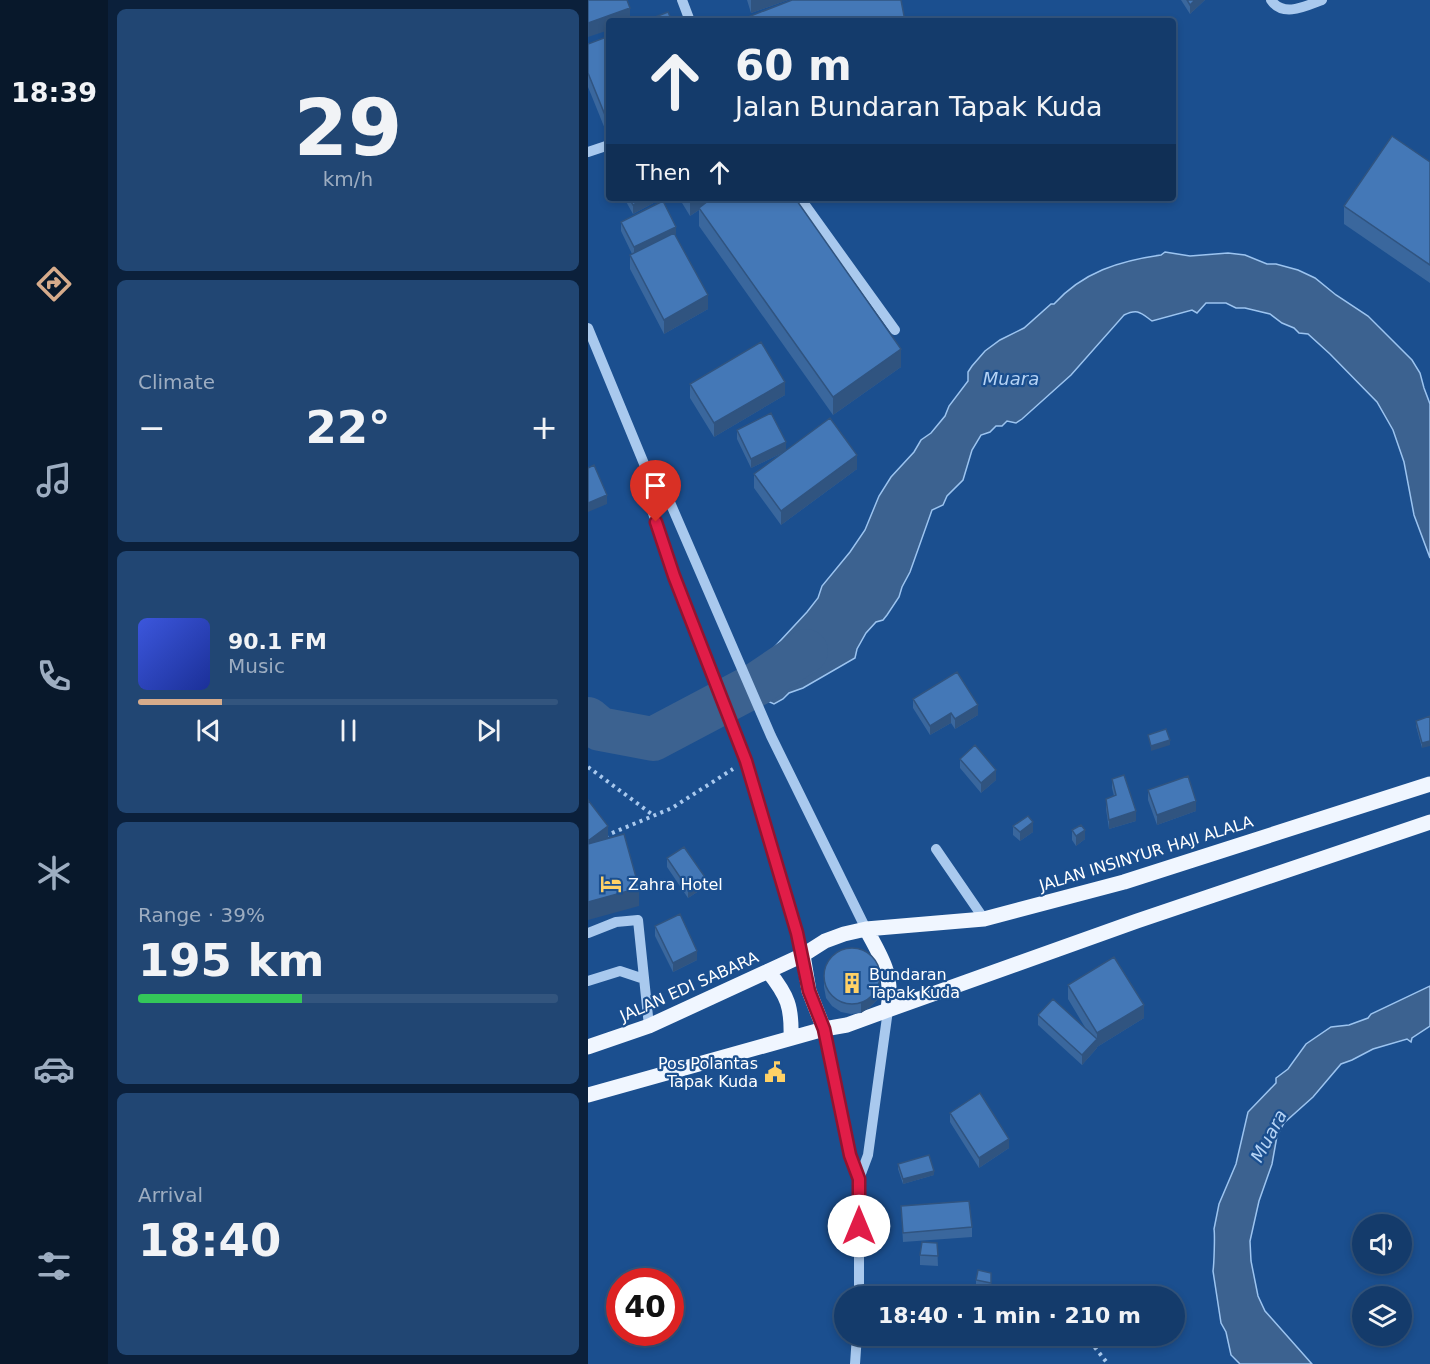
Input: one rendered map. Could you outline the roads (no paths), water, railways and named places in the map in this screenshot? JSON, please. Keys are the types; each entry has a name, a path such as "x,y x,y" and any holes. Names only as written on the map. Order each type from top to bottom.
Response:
{"main road":[{"name":"JALAN INSINYUR HAJI ALALA","path":"866,929 984,919 1124,882 1430,784"},
{"path":"588,1095 824,1029 858,1022 1137,921 1430,822"},
{"path":"824,1029 809,991 803,955 825,941 866,929 886,968 889,979 888,1010"},
{"name":"JALAN EDI SABARA","path":"588,1047 650,1026 803,955"},
{"path":"768,971 782,988 792,1014 791,1038"}],"street":[{"path":"682,0 689,18"},
{"path":"1271,0 1277,8 1285,10 1322,0"},
{"path":"588,152 606,146"},
{"path":"802,201 895,330"},
{"path":"588,328 647,471 669,500 771,736 866,929"},
{"path":"647,471 650,504 674,576 746,761 803,955"},
{"path":"936,849 984,919"},
{"path":"588,933 616,922 638,920 650,1026"},
{"path":"588,981 620,970 644,979"},
{"path":"859,1286 859,1179 868,1155 888,1010"},
{"path":"824,1029 850,1155 859,1179"},
{"path":"855,1364 856,1346"}],"water":[{"name":"Muara","path":"1165,252 1190,256 1228,253 1245,255 1267,264 1298,270 1315,278 1368,316 1412,360 1420,373 1430,404 1430,558 1414,515 1404,462 1393,430 1377,402 1308,334 1299,333 1270,314 1236,308 1226,303 1206,303 1197,313 1192,310 1152,321 1139,312 1133,312 1124,315 1071,375 1022,419 1016,423 1007,421 1002,426 996,426 990,432 981,435 972,450 963,480 947,496 943,505 932,510 899,597 883,620 876,622 866,633 855,658 803,688 789,693 774,704 763,699 753,670 818,598 822,586 865,530 879,496 891,477 914,452 921,440 931,433 945,416 949,406 968,381 968,372 985,351 1000,340 1024,328 1051,304 1090,276 1116,265 1161,255"},
{"name":"Muara","path":"1430,986 1430,1026 1412,1038 1411,1042 1407,1039 1373,1049 1341,1064 1313,1097 1284,1123 1277,1136 1272,1164 1259,1201 1250,1241 1251,1261 1258,1296 1265,1311 1312,1364 1240,1364 1231,1355 1226,1332 1221,1323 1213,1271 1214,1229 1219,1204 1236,1164 1248,1112 1276,1083 1276,1078 1288,1069 1306,1044 1331,1027 1349,1025 1368,1018 1371,1014"}],"waterway":[{"name":"Muara","path":"588,719 600,729 653,739 757,684 806,651"}],"place":[{"name":"Zahra Hotel","path":"611,884"},
{"name":"Bundaran Tapak Kuda","path":"852,983"},
{"name":"Pos Polantas Tapak Kuda","path":"775,1072"}]}
